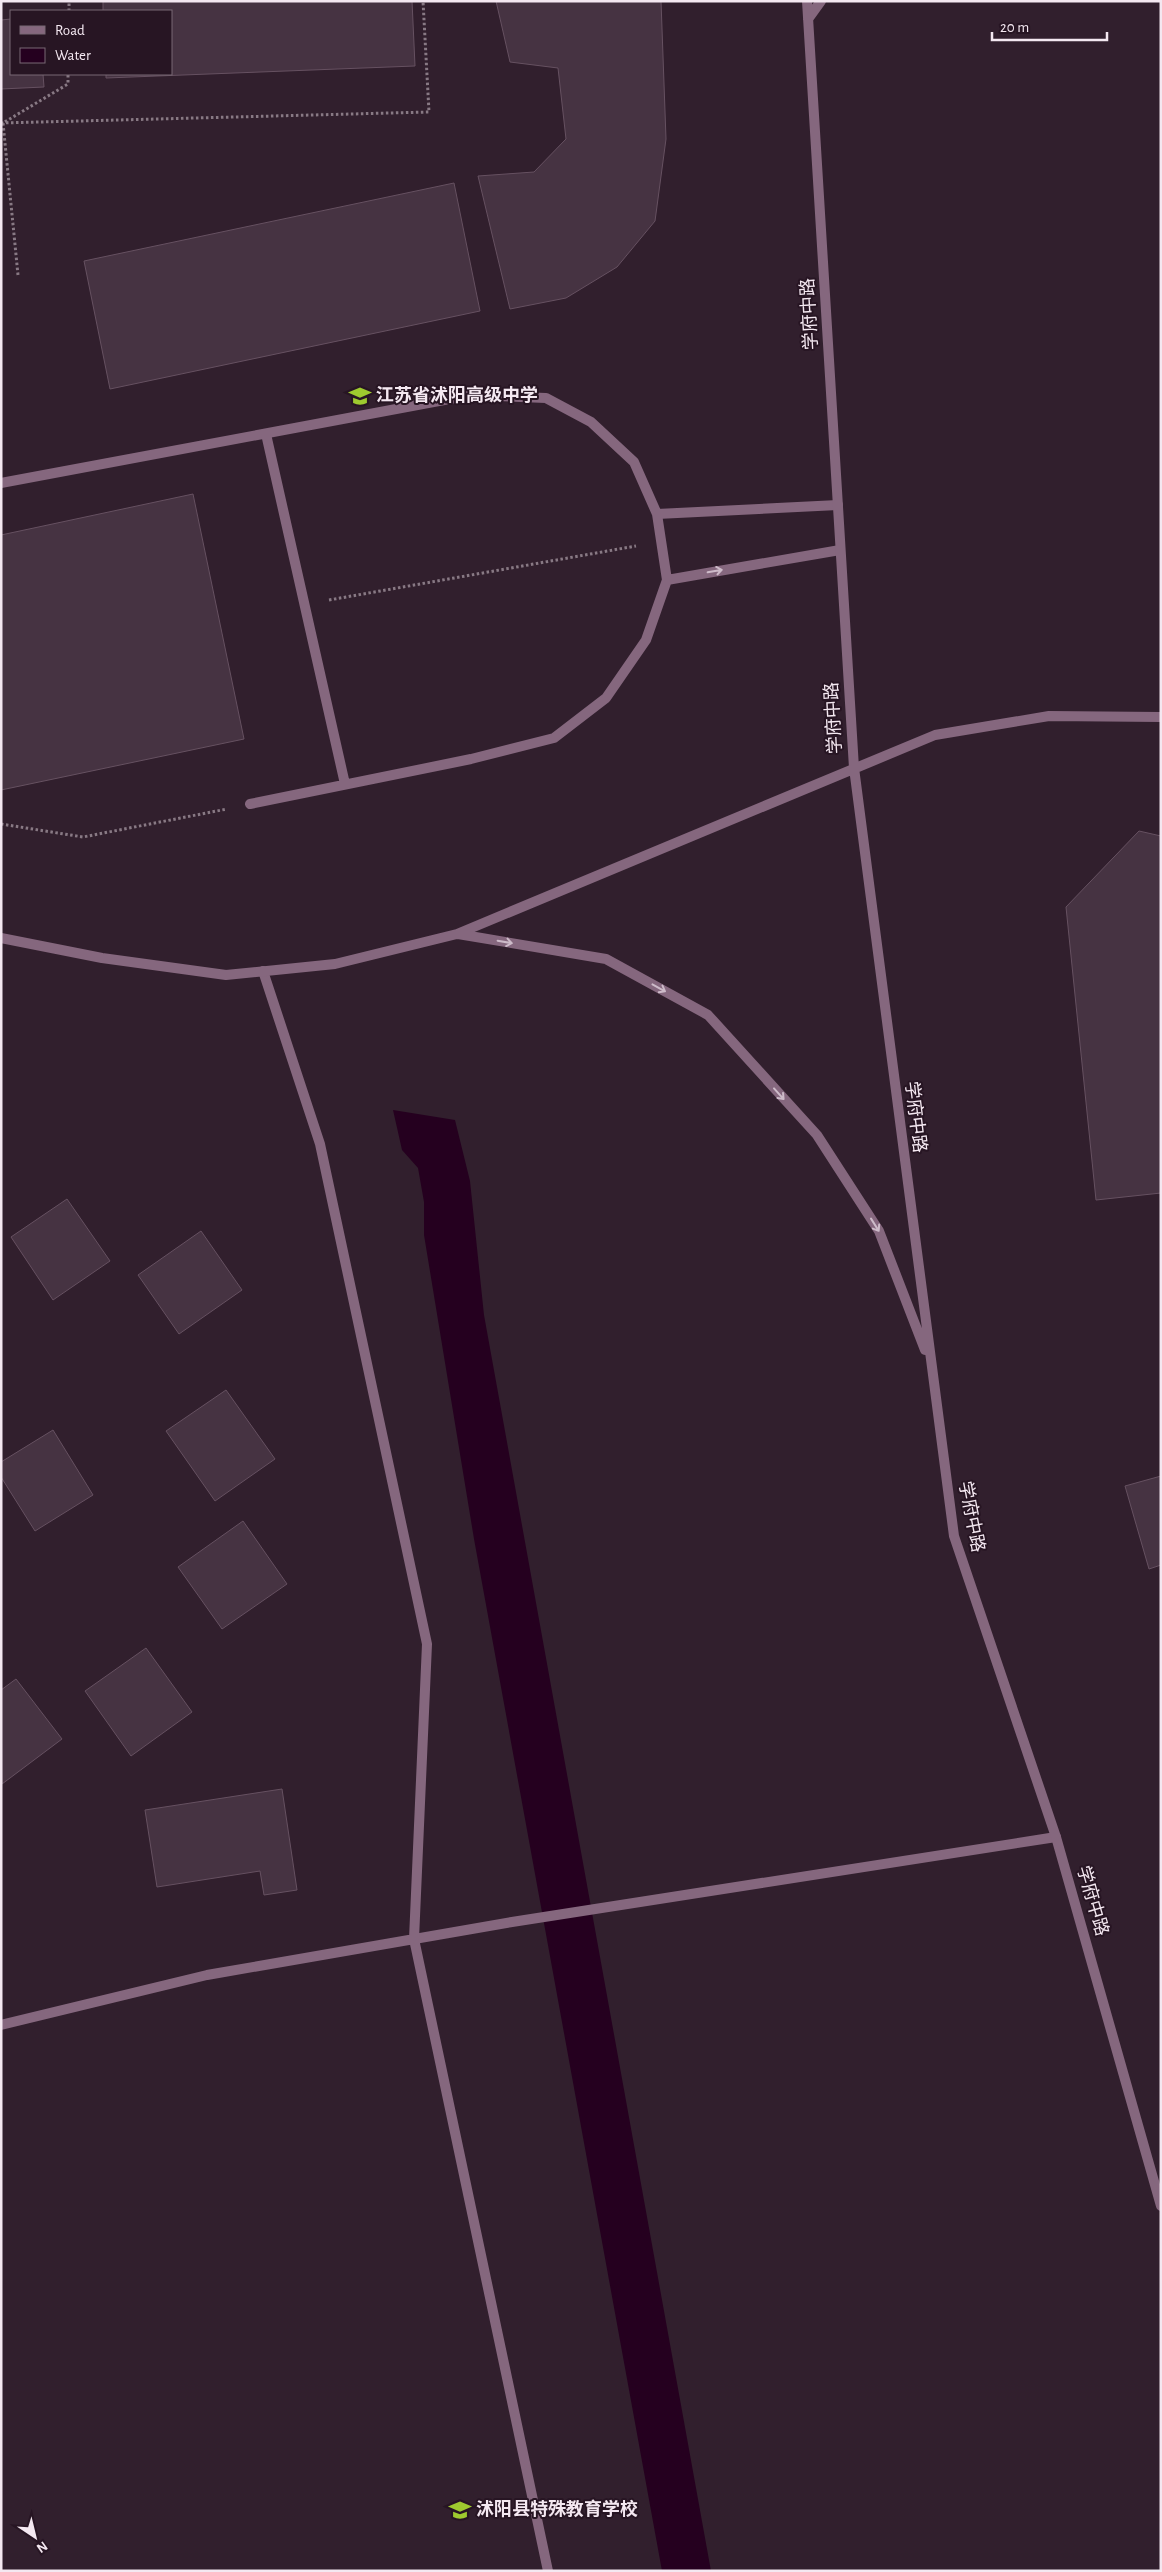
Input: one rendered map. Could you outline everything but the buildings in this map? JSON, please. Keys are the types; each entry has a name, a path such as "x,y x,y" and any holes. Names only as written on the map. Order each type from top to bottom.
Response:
{"street":[{"name":"学府中路","path":"808,1 854,768 954,1536 1056,1836 1161,2206"},
{"path":"808,19 821,1"},
{"path":"1,483 471,395 546,398 591,422 634,462 656,514 667,580 646,640 606,698 554,738 471,759 250,804"},
{"path":"266,434 345,784"},
{"path":"656,514 838,505"},
{"path":"667,580 840,550"},
{"path":"1,938 102,958 226,975 335,964 457,934 935,735 1049,716 1161,717"},
{"path":"457,934 606,959 708,1015 817,1135 879,1231 931,1365"},
{"path":"263,971 320,1144 428,1644 414,1939 548,2571"},
{"path":"1,2025 207,1976 512,1922 1056,1836"}],"path":[{"path":"2,123 429,112 422,1"},
{"path":"2,123 68,84 68,75"},
{"path":"2,123 18,275"},
{"path":"304,604 661,542"},
{"path":"1,824 83,837 250,804"}],"water":[{"path":"393,1110 455,1120 470,1181 484,1315 711,2571 662,2571 474,1539 424,1235 424,1202 418,1168 402,1150"}],"place":[{"name":"江苏省沭阳高级中学","path":"360,396"},
{"name":"沭阳县特殊教育学校","path":"460,2510"}]}
